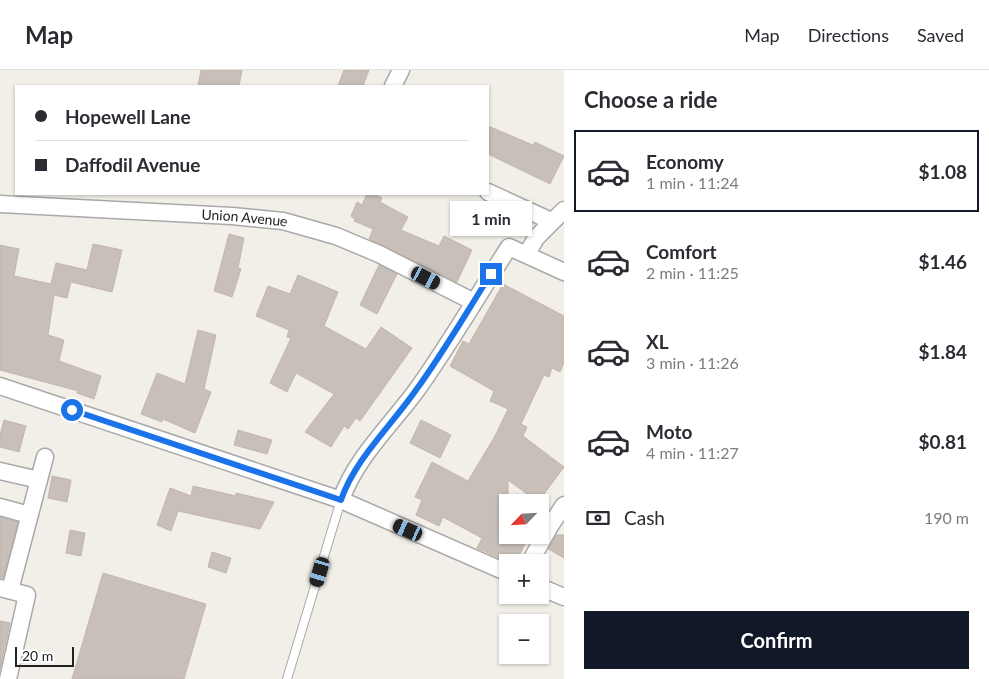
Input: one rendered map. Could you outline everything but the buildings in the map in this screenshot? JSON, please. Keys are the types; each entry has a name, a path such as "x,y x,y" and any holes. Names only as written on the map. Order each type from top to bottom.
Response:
{"street":[{"path":"394,85 401,70"},
{"path":"489,192 551,221"},
{"name":"Union Avenue","path":"0,204 232,216 283,221 336,236 379,254 474,302"},
{"path":"528,254 536,238 564,210"},
{"path":"341,500 347,485 363,460 417,390 509,247 564,272"},
{"path":"0,386 341,500 499,569"},
{"path":"8,679 27,595 5,589 29,515 45,457"},
{"path":"0,471 39,480"},
{"path":"534,554 564,505"},
{"path":"0,507 29,515"},
{"path":"549,591 564,597"}],"lane":[{"path":"287,679 341,500"}],"route":[{"path":"72,410 341,500 347,485 363,460 417,390 491,274"}]}
